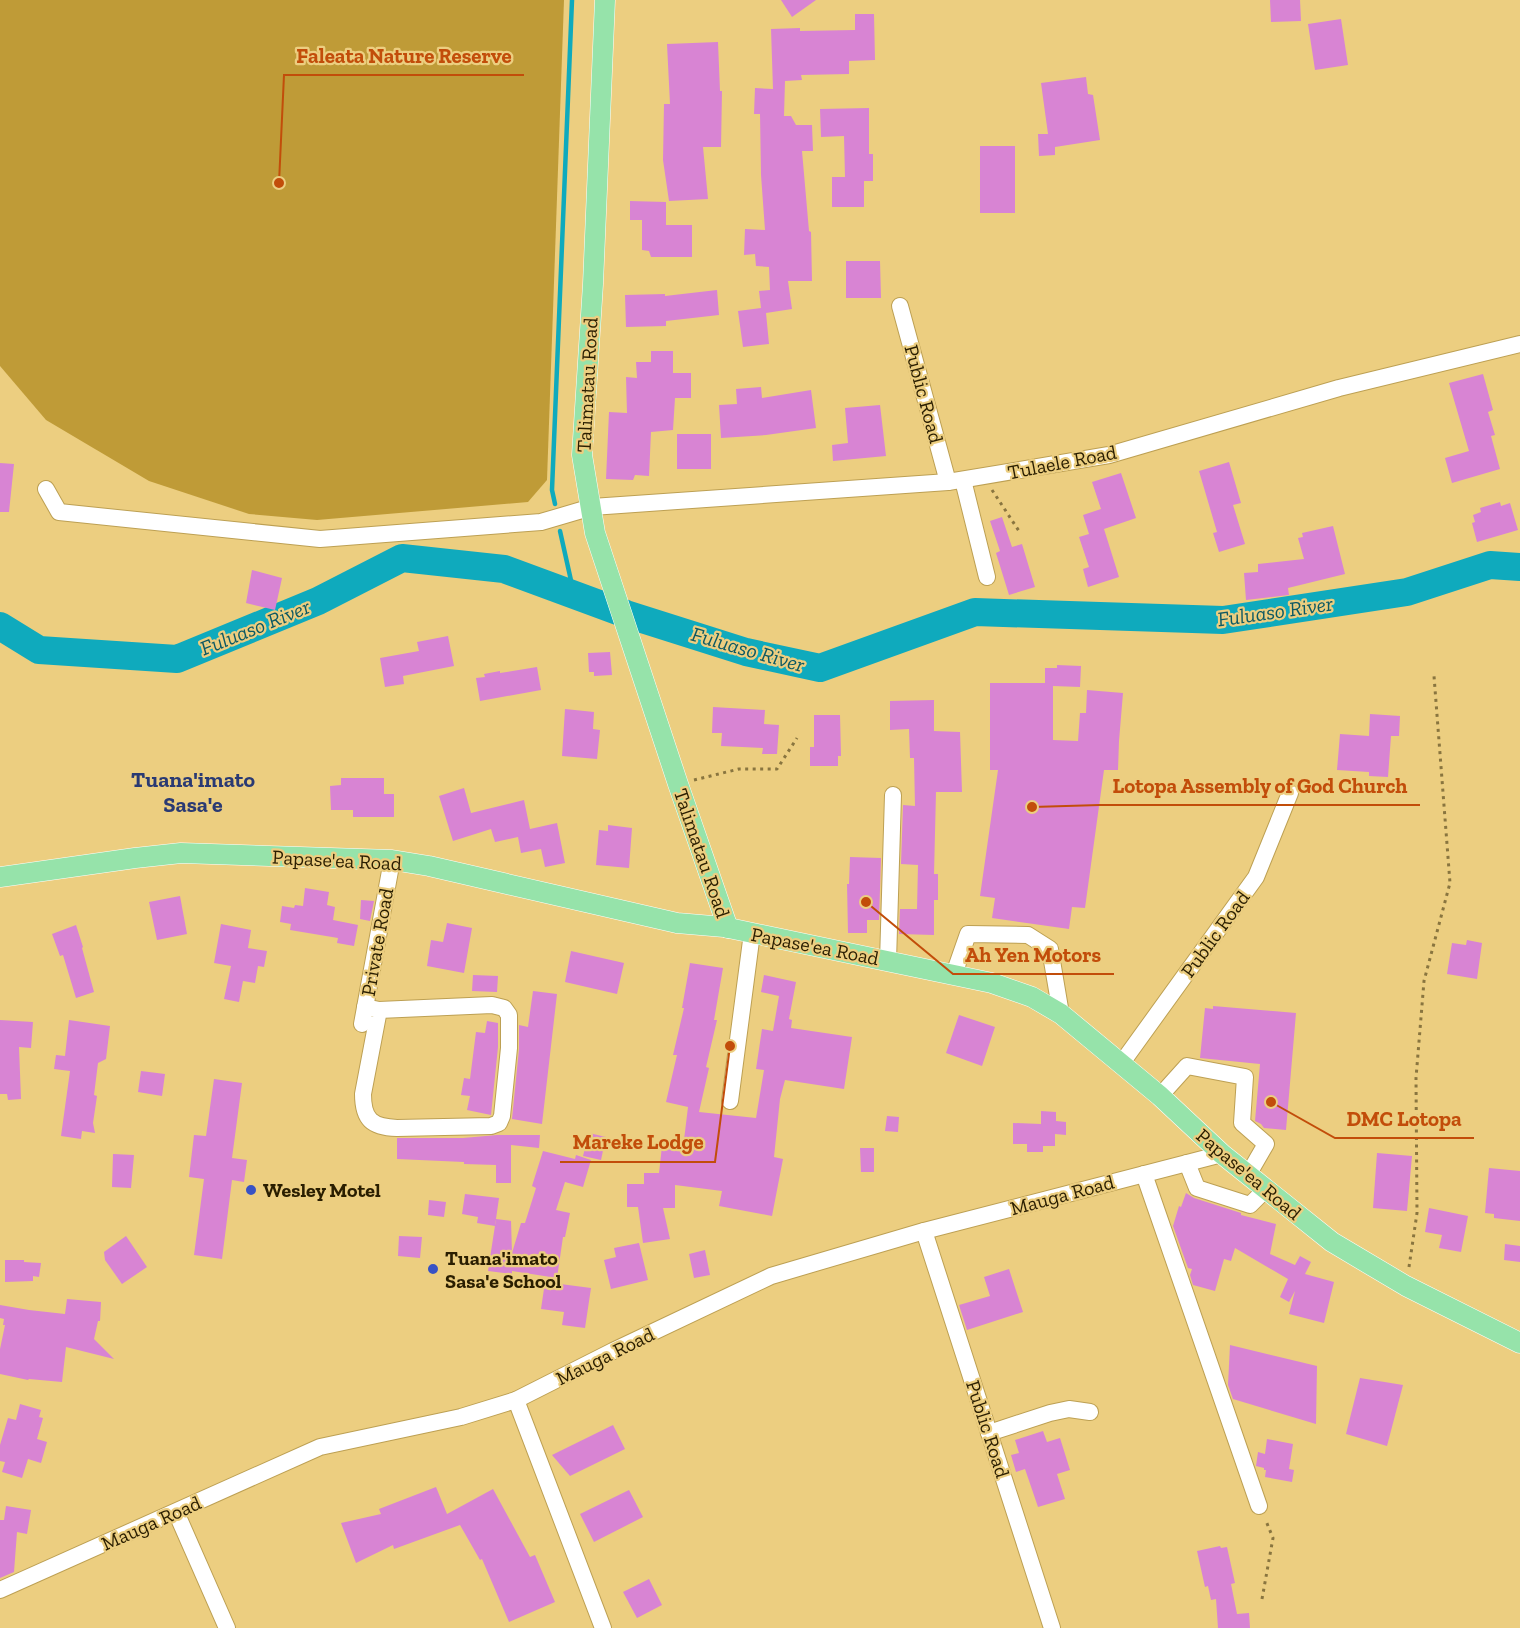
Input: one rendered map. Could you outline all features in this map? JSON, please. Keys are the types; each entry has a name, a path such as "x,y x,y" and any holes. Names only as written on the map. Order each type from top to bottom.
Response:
{"main road":[{"name":"Talimatau Road","path":"605,0 597,214 582,454 595,532 728,928"},
{"name":"Papase'ea Road","path":"0,877 181,853 392,860 429,866 677,923 728,928 992,983 1032,997 1061,1014 1160,1096 1222,1154 1332,1242 1406,1286 1520,1343"}],"street":[{"name":"Public Road","path":"900,306 987,577"},
{"name":"Tulaele Road","path":"46,489 59,512 320,539 541,522 592,507 956,481 1109,455 1339,388 1520,344"},
{"name":"Public Road","path":"1121,1064 1256,877 1290,793"},
{"path":"888,961 893,795"},
{"name":"Private Road","path":"362,1024 372,1008 392,860"},
{"path":"729,1101 752,933"},
{"path":"954,974 968,934 1028,935 1050,949 1061,1014"},
{"path":"492,1005 504,1008 509,1015 509,1047 502,1116 499,1123 491,1126 397,1128 374,1124 363,1107 372,1008 492,1005"},
{"path":"1160,1096 1186,1066 1245,1077 1242,1123 1266,1144 1248,1175"},
{"name":"Mauga Road","path":"0,1590 320,1447 461,1417 516,1400 771,1276 924,1231 1222,1154"},
{"path":"1187,1163 1197,1188 1250,1205 1266,1190"},
{"path":"1144,1174 1259,1506"},
{"name":"Public Road","path":"924,1231 1052,1628"},
{"path":"516,1400 603,1628"},
{"path":"989,1433 1050,1413 1070,1409 1090,1412"},
{"path":"176,1512 227,1628"}],"path":[{"path":"983,476 1019,531"},
{"path":"1406,1286 1417,1213 1416,1078 1424,981 1450,883 1434,676"},
{"path":"678,784 739,769 777,769 797,738"},
{"path":"1259,1506 1273,1538 1262,1599"}],"shaded area":[{"path":"0,0 564,0 547,480 528,502 317,520 249,514 149,481 46,420 0,366"}],"building":[{"path":"781,0 816,0 792,17"},
{"path":"1270,0 1300,0 1301,21 1271,22"},
{"path":"855,14 874,14 875,60 849,61 849,74 801,75 802,80 785,81 784,116 791,116 796,125 812,125 813,151 802,151 809,231 811,232 812,281 788,281 792,309 766,313 769,344 743,347 738,311 761,308 759,291 770,290 769,267 756,266 755,254 744,255 745,229 765,230 760,114 754,114 755,88 773,89 771,29 855,30"},
{"path":"1341,19 1348,65 1315,70 1308,24"},
{"path":"718,42 720,91 722,91 721,147 703,147 708,199 669,201 663,160 664,104 670,104 667,44"},
{"path":"1086,77 1088,94 1093,95 1100,140 1055,147 1055,155 1039,156 1038,134 1048,134 1041,83"},
{"path":"869,108 869,154 873,154 873,181 864,181 864,207 832,207 832,177 845,177 844,136 821,137 820,109"},
{"path":"980,146 1015,146 1015,213 980,213"},
{"path":"630,201 666,202 666,225 692,225 692,257 651,257 649,251 642,250 642,220 630,220"},
{"path":"846,261 880,261 881,298 846,298"},
{"path":"717,290 719,315 666,321 666,326 626,327 625,295 665,294 665,296"},
{"path":"651,351 673,351 673,373 691,373 691,398 675,398 673,430 651,432 649,476 635,475 633,480 606,479 609,412 627,413 626,377 637,378 636,362 651,362"},
{"path":"1483,374 1493,410 1488,412 1495,435 1491,436 1500,469 1452,483 1445,458 1469,451 1449,383"},
{"path":"761,387 762,398 811,390 816,428 721,438 719,405 737,404 736,389"},
{"path":"880,405 886,456 833,461 832,445 848,443 845,408"},
{"path":"677,434 711,434 711,469 677,469"},
{"path":"1229,462 1241,503 1233,505 1245,544 1219,552 1213,533 1217,532 1199,471"},
{"path":"0,463 14,464 9,512 0,512"},
{"path":"1121,473 1136,518 1104,529 1119,577 1088,587 1083,569 1089,567 1079,537 1089,534 1083,515 1101,509 1092,482"},
{"path":"1500,502 1501,506 1510,503 1518,530 1477,542 1472,523 1475,522 1473,515 1481,512 1480,508"},
{"path":"1002,517 1012,547 1022,544 1035,587 1009,595 996,553 1000,551 990,521"},
{"path":"1333,526 1345,574 1288,588 1289,595 1246,600 1244,573 1258,572 1258,564 1304,559 1298,538 1303,537 1302,533"},
{"path":"252,570 282,578 275,610 246,603"},
{"path":"448,636 454,666 403,676 404,684 385,687 380,658 419,651 417,642"},
{"path":"610,652 612,675 594,676 594,672 589,672 588,653"},
{"path":"1057,665 1081,666 1080,687 1053,686 1053,740 1078,741 1080,713 1086,713 1087,690 1123,693 1118,770 1104,770 1085,908 1072,907 1069,929 992,918 995,898 980,896 998,770 990,770 990,683 1045,683 1045,668 1057,668"},
{"path":"537,667 541,690 480,701 476,678 500,671 500,673"},
{"path":"934,700 934,731 960,732 962,792 936,792 934,874 938,874 938,900 934,900 934,935 899,934 900,909 917,909 918,865 901,864 903,805 915,806 914,758 910,758 909,729 890,730 890,701"},
{"path":"713,707 765,710 764,724 779,725 777,754 762,754 763,748 721,746 722,733 712,733"},
{"path":"565,709 594,712 593,729 600,730 597,759 562,756"},
{"path":"1370,714 1400,716 1399,736 1391,736 1388,777 1369,776 1369,772 1337,770 1340,734 1369,736"},
{"path":"814,715 840,715 841,756 838,756 838,766 810,766 810,747 814,747"},
{"path":"341,778 384,778 384,794 394,794 394,817 353,817 353,810 331,810 330,786 341,785"},
{"path":"464,788 471,813 524,800 530,829 557,823 565,863 545,867 541,849 521,853 518,837 495,842 491,829 453,841 439,796"},
{"path":"608,825 632,828 629,868 596,865 599,830 608,831"},
{"path":"850,857 881,858 879,920 867,920 867,933 848,933 847,884 849,884"},
{"path":"305,888 329,892 327,905 335,907 333,920 358,925 354,946 337,943 338,938 290,930 291,924 280,922 282,906 294,908 295,905 303,906"},
{"path":"180,896 187,934 157,940 149,902"},
{"path":"361,900 374,901 370,921 360,919"},
{"path":"447,923 472,928 464,973 427,966 431,940 443,942"},
{"path":"221,924 251,930 248,948 267,951 264,967 258,966 255,983 243,981 239,1002 224,999 231,966 214,963"},
{"path":"76,925 94,992 76,998 63,955 60,956 52,934"},
{"path":"1467,940 1482,943 1477,979 1447,974 1452,943 1466,945"},
{"path":"571,951 624,963 617,994 565,982"},
{"path":"690,963 723,968 714,1020 717,1020 706,1067 709,1068 699,1112 756,1118 764,1070 756,1069 762,1029 773,1031 779,996 761,992 764,975 796,982 789,1019 792,1020 791,1028 852,1037 844,1089 785,1080 780,1099 774,1157 783,1159 772,1216 719,1206 722,1191 675,1185 675,1208 663,1208 670,1239 643,1243 638,1207 627,1207 627,1184 644,1184 644,1173 659,1173 662,1146 683,1148 688,1107 666,1102 677,1055 673,1055 684,1008 682,1008"},
{"path":"473,975 498,976 497,992 472,991"},
{"path":"533,991 557,994 542,1124 512,1119 519,1025 528,1027"},
{"path":"1213,1006 1296,1013 1286,1130 1264,1128 1255,1121 1260,1064 1200,1058 1205,1008 1213,1009"},
{"path":"959,1015 995,1027 982,1066 946,1053"},
{"path":"0,1020 33,1022 31,1048 19,1047 21,1099 8,1100 7,1094 0,1094"},
{"path":"69,1020 110,1026 106,1059 98,1063 94,1095 97,1096 93,1123 95,1133 82,1131 81,1139 61,1136 70,1071 54,1069 56,1055 65,1056"},
{"path":"487,1021 498,1023 498,1047 491,1115 467,1110 470,1096 461,1095 464,1078 470,1079 476,1032 485,1033"},
{"path":"141,1071 165,1074 162,1096 138,1092"},
{"path":"214,1079 242,1083 232,1158 247,1160 244,1182 232,1180 222,1259 194,1255 204,1179 189,1177 194,1135 206,1136"},
{"path":"1041,1111 1056,1112 1056,1121 1066,1122 1066,1135 1055,1134 1055,1146 1043,1146 1043,1152 1027,1152 1027,1144 1013,1144 1013,1123 1041,1124"},
{"path":"887,1116 899,1117 898,1132 885,1131"},
{"path":"589,1133 606,1137 601,1160 583,1156"},
{"path":"540,1135 539,1148 511,1145 511,1183 496,1183 496,1165 397,1159 397,1138 463,1138"},
{"path":"860,1148 874,1148 874,1172 861,1172"},
{"path":"543,1151 575,1159 576,1155 591,1160 583,1187 565,1182 556,1210 570,1213 565,1237 563,1237 557,1278 512,1271 512,1274 488,1271 496,1219 511,1221 512,1253 521,1223 525,1223 536,1188 532,1186"},
{"path":"1377,1153 1412,1156 1407,1211 1373,1208"},
{"path":"113,1154 134,1155 131,1188 112,1187"},
{"path":"1489,1168 1520,1171 1520,1221 1494,1218 1494,1214 1485,1213"},
{"path":"1186,1193 1194,1198 1241,1213 1241,1215 1276,1224 1270,1254 1295,1265 1300,1256 1311,1262 1305,1274 1334,1282 1324,1323 1289,1314 1295,1291 1289,1302 1280,1297 1288,1279 1235,1248 1231,1261 1224,1259 1215,1291 1193,1285 1190,1275 1192,1269 1188,1268 1173,1226"},
{"path":"465,1194 499,1198 495,1226 477,1223 478,1217 462,1214"},
{"path":"429,1200 446,1202 444,1217 428,1215"},
{"path":"1429,1208 1468,1216 1461,1252 1439,1248 1442,1235 1425,1232"},
{"path":"126,1236 147,1267 122,1284 105,1260 104,1252"},
{"path":"399,1236 422,1237 420,1258 398,1256"},
{"path":"639,1243 648,1280 611,1289 604,1260 616,1257 614,1248"},
{"path":"1505,1244 1520,1246 1520,1262 1504,1260"},
{"path":"705,1250 710,1275 694,1278 689,1254"},
{"path":"5,1260 41,1263 39,1277 33,1276 33,1281 5,1282"},
{"path":"1009,1269 1023,1312 967,1330 959,1305 990,1296 984,1277"},
{"path":"545,1282 591,1288 585,1328 562,1325 564,1312 541,1309"},
{"path":"67,1299 101,1302 100,1321 98,1321 94,1339 114,1359 66,1347 62,1382 28,1380 0,1374 0,1349 5,1325 3,1325 4,1319 0,1318 0,1305 65,1314"},
{"path":"1230,1345 1317,1366 1316,1424 1233,1399 1228,1385"},
{"path":"1360,1378 1403,1385 1387,1446 1346,1434"},
{"path":"20,1404 41,1410 39,1417 43,1418 37,1439 47,1442 41,1463 28,1459 22,1478 2,1472 5,1462 0,1461 0,1445 8,1418 16,1420"},
{"path":"613,1425 625,1449 570,1476 552,1455"},
{"path":"1043,1431 1047,1442 1060,1438 1070,1470 1057,1474 1065,1499 1038,1507 1025,1469 1016,1472 1011,1455 1019,1453 1015,1440"},
{"path":"1267,1439 1293,1444 1289,1469 1294,1470 1292,1482 1265,1477 1266,1470 1256,1466 1258,1452 1265,1454"},
{"path":"436,1487 447,1514 493,1489 530,1557 535,1555 555,1602 509,1622 482,1559 480,1560 460,1525 394,1549 393,1545 356,1563 341,1523 381,1514 379,1509"},
{"path":"629,1490 643,1517 594,1542 580,1514"},
{"path":"6,1506 31,1510 27,1534 17,1532 14,1572 0,1578 0,1520 4,1520"},
{"path":"1220,1546 1221,1548 1227,1547 1235,1583 1231,1584 1237,1614 1249,1613 1250,1628 1218,1628 1216,1599 1211,1600 1208,1586 1205,1587 1197,1551"},
{"path":"649,1579 662,1605 637,1618 623,1592"}],"waterway":[{"path":"555,504 552,490 572,0"},
{"path":"560,531 574,594"},
{"name":"Fuluaso River","path":"0,626 39,650 177,659 318,601 402,558 504,569 626,614 746,652 820,668 975,612 1223,620 1407,592 1490,565 1520,567"}],"place":[{"name":"Faleata Nature Reserve","path":"279,183"},
{"name":"Lotopa Assembly of God Church","path":"1032,807"},
{"name":"Ah Yen Motors","path":"866,902"},
{"name":"Mareke Lodge","path":"730,1046"},
{"name":"DMC Lotopa","path":"1271,1102"},
{"name":"Wesley Motel","path":"251,1190"},
{"name":"Tuana'imato Sasa'e School","path":"433,1269"}],"district":[{"name":"Tuana'imato Sasa'e","path":"193,792"}]}
